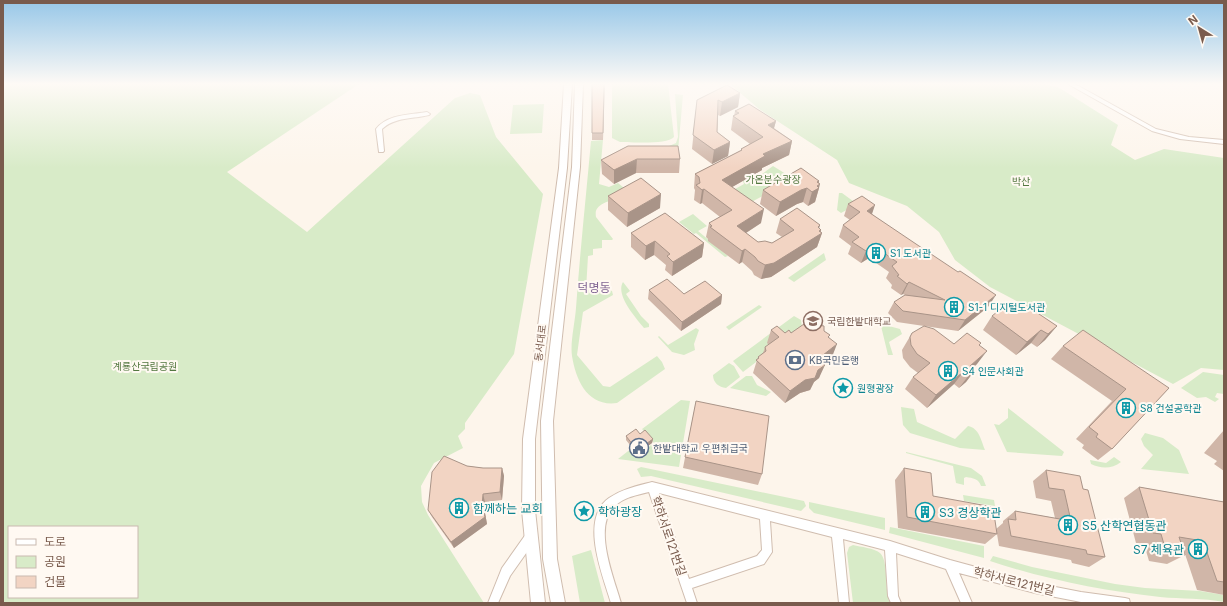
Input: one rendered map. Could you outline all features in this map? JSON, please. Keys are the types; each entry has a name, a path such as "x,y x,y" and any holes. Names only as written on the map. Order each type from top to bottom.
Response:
{"street":[{"name":"동서대로","path":"538,603 530,538 528,475 530,421 563,168 566,112"},
{"name":"동서대로","path":"558,603 550,559 547,416 576,167 578,112"},
{"path":"1122,112 1166,135 1185,139 1224,142"},
{"path":"381,151 379,129 382,124 389,121 427,114"},
{"name":"학하서로121번길","path":"652,487 692,603"},
{"name":"학하서로121번길","path":"616,603 598,532 599,520 606,507 616,497 637,489 652,487 890,546 950,565 1035,588 1081,597 1125,603"},
{"name":"학하서로121번길","path":"686,585 760,560 767,552 765,515"},
{"path":"837,533 844,603"},
{"path":"493,603 506,572 530,538"},
{"path":"890,546 893,596 896,603"},
{"name":"학하서로121번길","path":"950,565 966,603"}],"green space":[{"name":"계룡산국립공원","path":"3,112 317,112 227,172 307,232 439,112 487,112 496,137 543,194 514,354 465,423 465,429 458,436 463,448 434,463 421,486 422,502 428,515 484,603 3,603"},
{"path":"512,112 543,112 542,133 510,134"},
{"path":"612,112 671,112 674,137 670,140 657,142 620,142 612,138"},
{"path":"676,112 681,112 678,151 669,146 676,143 678,137"},
{"name":"박산","path":"764,112 1098,112 1118,125 1111,145 1135,160 1164,149 1224,158 1224,370 1201,368 1173,384 990,287 955,260 939,232 907,206 849,183 837,160"},
{"path":"603,140 599,184 609,187 618,183 624,188 618,197 601,205 596,212 596,217 613,239 602,240 602,248 593,249 593,255 588,256 586,290 608,290 612,291 613,295 583,312 577,355 603,386 610,387 657,356 665,369 617,403 598,401 585,390 580,383 572,356 572,339 591,141"},
{"name":"가온분수광장","path":"773,166 794,179 744,206 728,193 744,184 743,181 749,177 755,179"},
{"path":"839,193 842,193 876,218 854,206 841,213 837,210"},
{"path":"693,214 707,226 698,231 728,256 725,257 696,233 694,234 679,222"},
{"path":"824,253 826,260 794,282 788,278"},
{"path":"623,282 630,291 626,294 641,316 649,324 649,327 644,328 624,300 621,287"},
{"path":"759,305 762,307 729,330 726,327"},
{"path":"794,316 801,320 802,327 743,372 733,361"},
{"path":"885,325 900,329 902,334 889,342 893,355 888,355 881,326"},
{"path":"696,328 699,330 694,344 695,350 684,355 672,352 658,337 659,336 668,345"},
{"path":"729,363 734,366 740,377 726,388 721,387 714,380 713,375"},
{"path":"1203,372 1224,375 1224,394 1217,393 1215,397 1219,399 1215,402 1206,397 1197,398 1181,388"},
{"path":"746,376 752,376 757,385 771,392 766,396 730,388"},
{"path":"681,400 690,401 679,467 618,459 632,448 637,455 654,443 642,429"},
{"path":"901,407 914,409 917,422 955,439 968,426 972,427 979,435 985,450 960,448 910,433 903,425"},
{"path":"1008,408 1064,452 1062,456 1007,452 994,424 999,425 1008,418"},
{"path":"1145,433 1163,438 1179,450 1189,474 1141,469 1153,455 1144,446 1141,439"},
{"path":"906,452 971,468 982,476 986,486 981,486 977,480 966,477 964,478 964,485 956,483 953,466"},
{"path":"1114,457 1121,462 1110,467 1095,466 1091,464 1090,460 1106,463"},
{"path":"641,467 804,501 806,506 801,511 651,476 641,477 637,469"},
{"path":"963,495 994,500 995,506 964,501"},
{"path":"809,502 885,518 885,530 814,513 809,508"},
{"path":"890,527 984,546 984,558 889,533"},
{"path":"853,545 874,550 880,553 883,557 885,562 887,591 890,603 853,603 847,553 849,547"},
{"path":"591,550 605,603 580,603 572,556"},
{"path":"993,556 1032,567 1115,584 1145,588 1200,591 1224,595 1224,602 1160,597 1074,584 990,561"}],"building":[{"path":"592,112 603,112 603,133 592,133"},
{"path":"696,112 718,112 717,132 730,142 714,150 693,135"},
{"path":"738,112 762,112 776,121 768,125 792,141 763,154 765,156 722,180 764,209 737,226 758,242 765,241 772,243 794,230 780,219 797,208 820,225 818,227 821,230 819,231 822,233 774,263 765,265 758,261 745,249 742,251 710,227 712,226 709,223 732,210 704,189 702,190 696,185 700,183 699,177 695,174 742,150 741,149 763,137 733,116 739,113"},
{"path":"628,146 678,146 680,159 637,159 614,170 601,160"},
{"path":"801,168 819,181 817,182 820,184 817,186 819,188 812,192 807,188 801,190 780,202 763,190"},
{"path":"641,178 661,194 628,213 608,196"},
{"path":"862,196 875,205 867,211 958,272 960,271 996,295 965,320 903,311 894,302 905,295 945,300 909,282 907,284 897,276 899,275 892,266 897,262 874,246 866,251 852,242 859,237 843,225 860,212 848,204"},
{"path":"665,213 704,243 673,262 667,256 670,254 655,241 646,246 631,233"},
{"path":"667,279 684,294 705,281 722,295 682,322 649,290"},
{"path":"1021,302 1057,326 1048,334 1041,330 1027,342 992,316 1008,303 1014,308"},
{"path":"812,321 818,325 824,326 824,331 830,335 828,337 837,344 818,359 825,365 818,370 815,378 805,380 790,391 756,360 766,351 765,347 779,337 771,330 777,326 785,333 789,330 791,333 804,324 805,326"},
{"path":"924,326 934,329 954,344 967,333 981,343 979,345 987,351 970,366 975,370 969,375 964,371 936,395 913,377 930,363 917,354 911,345 910,337 912,333"},
{"path":"1083,330 1169,388 1112,449 1096,437 1098,434 1089,427 1126,389 1063,346"},
{"path":"696,401 769,416 762,474 685,457"},
{"name":"한밭대학교 우편취급국","path":"636,429 640,434 645,430 653,439 637,450 626,436"},
{"name":"함께하는 교회","path":"444,456 467,466 502,468 500,492 483,494 482,506 485,517 451,542 428,510 432,472"},
{"path":"904,468 931,473 933,496 993,507 997,534 907,517"},
{"path":"1046,470 1080,476 1083,489 1088,490 1105,557 1087,554 1086,550 1011,536 1008,519 1016,520 1015,511 1071,521 1064,490 1049,488"},
{"path":"1139,487 1224,502 1224,582 1217,581 1203,541 1179,537 1185,555 1166,551 1161,534 1153,533"}],"place":[{"name":"S1 도서관","path":"876,253"},
{"name":"S1-1 디지털도서관","path":"954,307"},
{"name":"국립한밭대학교","path":"813,321"},
{"name":"KB국민은행","path":"795,360"},
{"name":"S4 인문사회관","path":"948,371"},
{"name":"원형광장","path":"843,388"},
{"name":"S8 건설공학관","path":"1126,408"},
{"name":"한밭대학교 우편취급국","path":"639,448"},
{"name":"함께하는 교회","path":"459,508"},
{"name":"학하광장","path":"584,511"},
{"name":"S3 경상학관","path":"925,512"},
{"name":"S5 산학연협동관","path":"1068,525"},
{"name":"S7 체육관","path":"1198,549"}],"district":[{"name":"덕명동","path":"594,287"}]}
